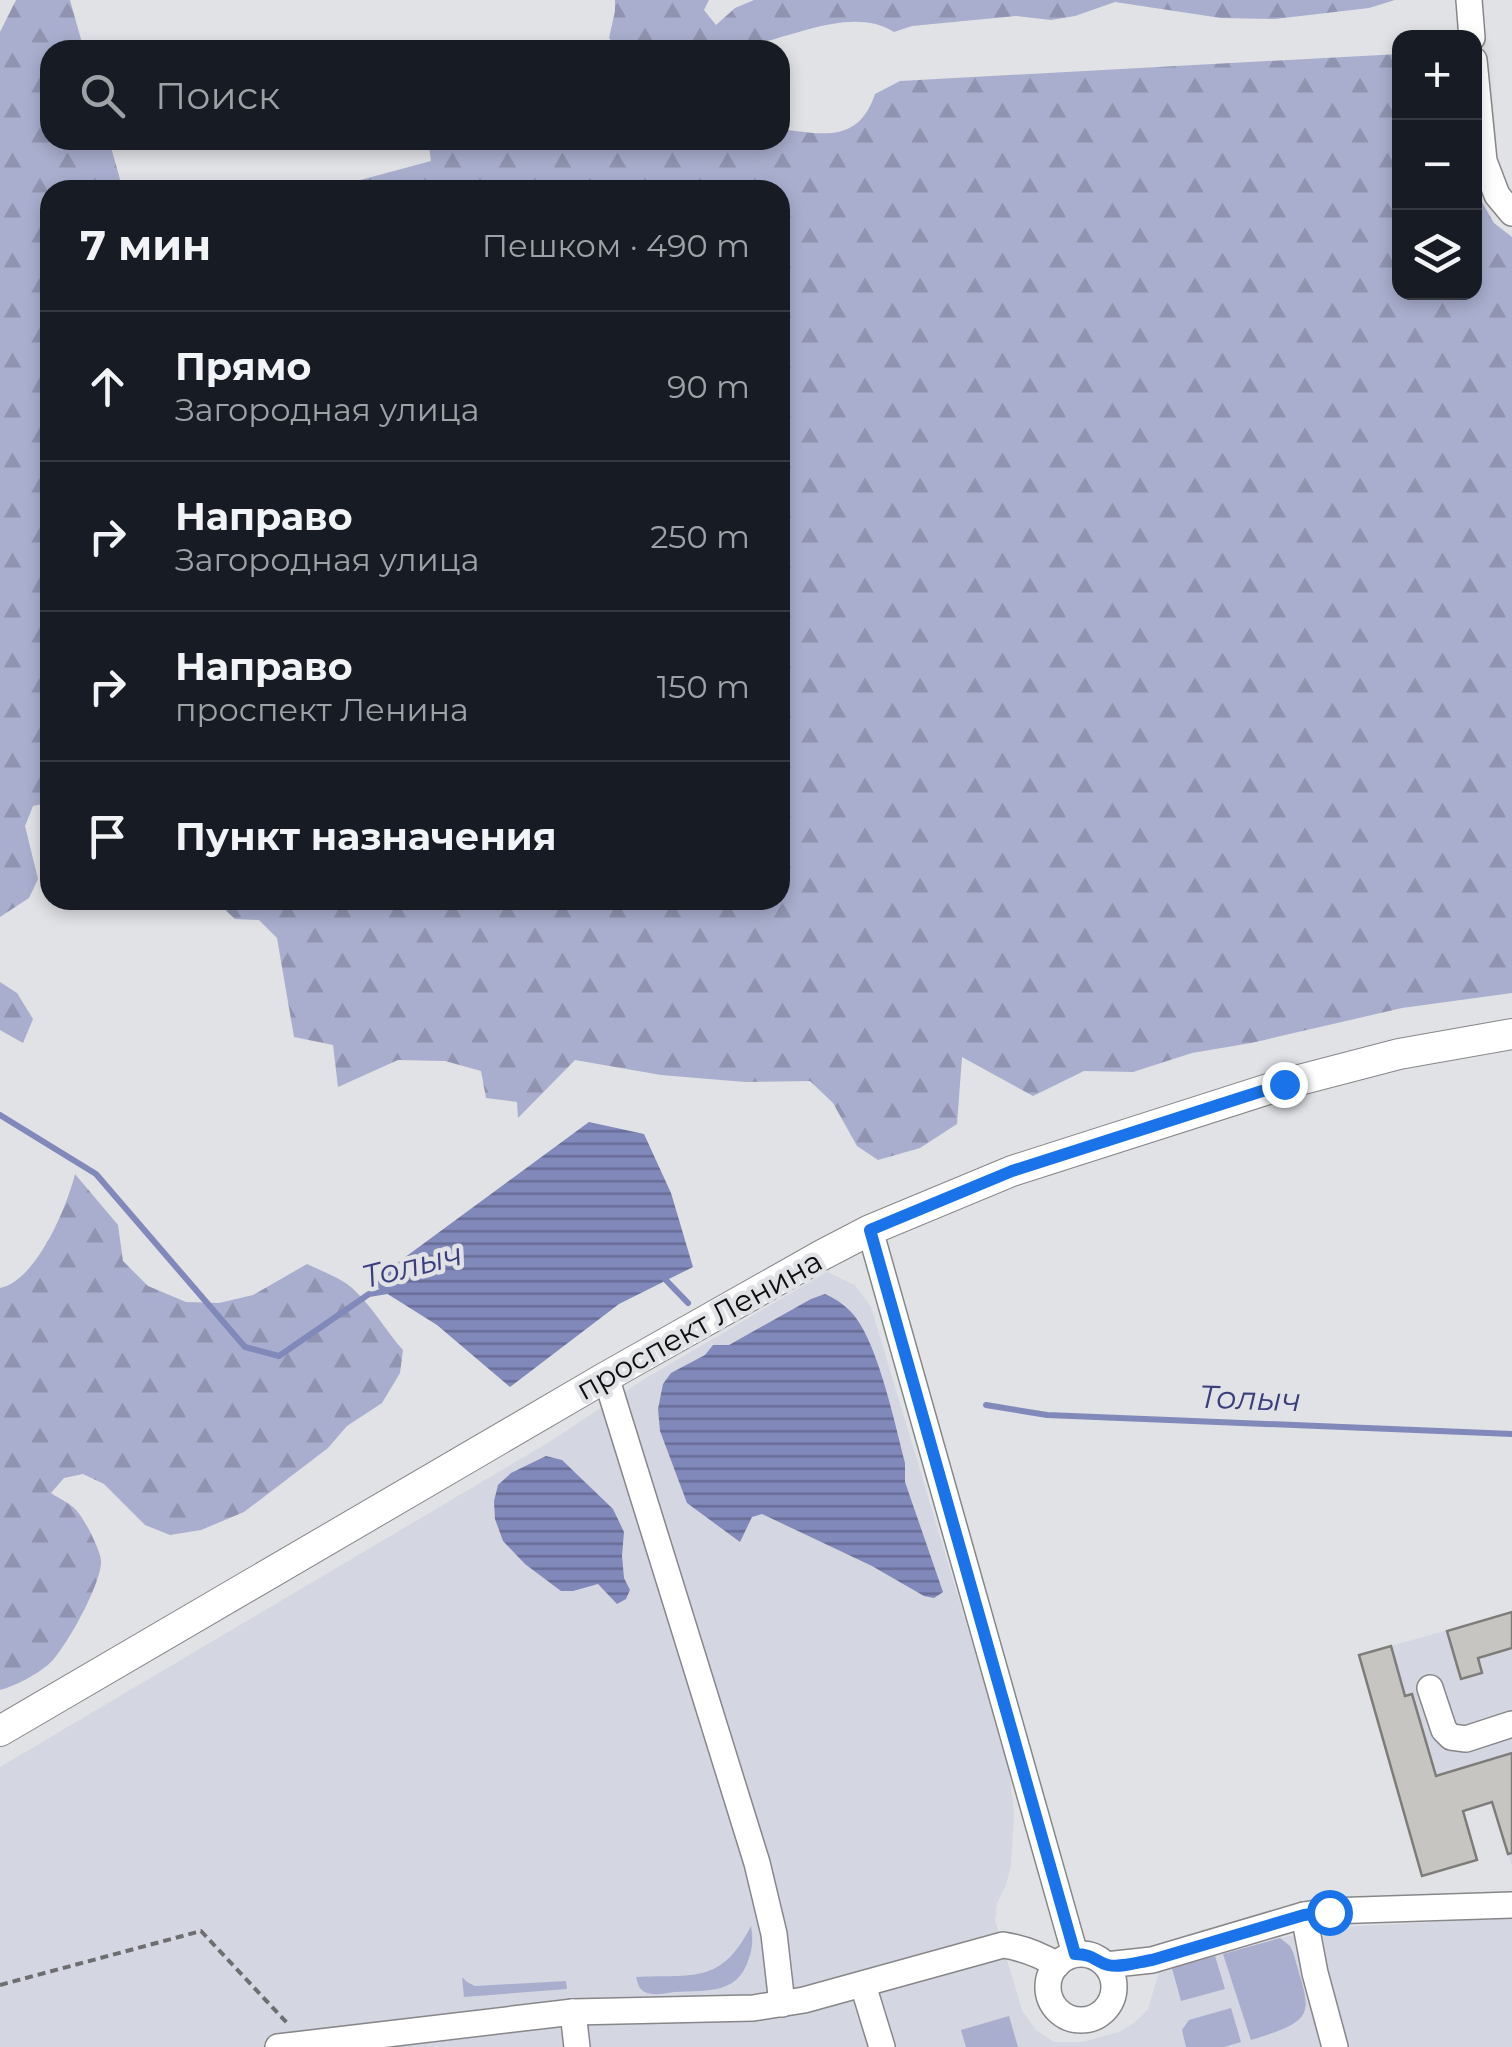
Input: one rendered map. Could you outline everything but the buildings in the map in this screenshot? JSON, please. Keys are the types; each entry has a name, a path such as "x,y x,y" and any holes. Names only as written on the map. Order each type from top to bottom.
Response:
{"main road":[{"name":"проспект Ленина","path":"0,1731 606,1377 870,1230 1012,1171 1284,1084 1400,1054 1512,1034"}],"street":[{"path":"1468,0 1471,30"},
{"path":"1480,120 1484,161 1497,195 1512,212"},
{"path":"870,1230 1066,1960"},
{"path":"606,1377 756,1862 774,1934 782,2004"},
{"path":"1430,1688 1444,1730 1451,1737 1466,1739 1512,1724"},
{"path":"1106,1965 1152,1960 1304,1915 1512,1906"},
{"path":"1304,1915 1335,2047"},
{"path":"278,2047 573,2012 736,2009 782,2004 1002,1945 1066,1960 1086,1954 1106,1965 1112,1974 1113,1996 1100,2014 1079,2020 1060,2012 1049,1994 1048,1984 1066,1960"},
{"path":"864,1985 882,2047"},
{"path":"573,2012 577,2047"}],"path":[{"path":"0,1985 201,1931 305,2044"}],"shaded area":[{"path":"827,1272 855,1285 871,1307 1009,1766 1014,1814 1011,1865 995,1920 1022,2010 1036,2030 1054,2042 1082,2042 1119,2032 1148,2009 1159,1972 1280,1938 1340,1927 1512,1918 1512,2047 0,2047 0,1767 551,1441 646,1378"},
{"path":"1512,1612 1512,1866 1492,1802 1463,1811 1477,1860 1422,1876 1359,1655"}],"green space":[{"path":"16,0 70,0 81,40 40,40 40,150 112,150 120,180 40,180 40,804 33,806 25,826 38,879 29,898 0,917 0,32"},
{"path":"615,0 709,0 704,10 716,25 735,8 754,0 1395,0 1369,8 1275,19 1221,18 1115,2 1051,20 1016,16 912,26 894,32 878,25 842,23 769,40 611,40"},
{"path":"1392,54 1392,300 1482,300 1482,202 1494,223 1512,237 1512,993 1402,1008 1192,1053 1133,1072 1084,1071 1033,1096 962,1057 957,1124 920,1148 878,1160 857,1146 833,1103 810,1081 745,1082 661,1075 575,1060 518,1118 517,1102 486,1098 481,1071 445,1061 398,1060 338,1087 333,1045 294,1037 277,938 259,920 235,919 225,910 790,910 790,180 360,180 431,161 429,150 790,150 790,130 824,133 849,128 868,110 875,94 900,81"},
{"path":"0,982 17,993 33,1019 23,1043 0,1030"},
{"path":"75,1174 118,1225 123,1261 148,1286 186,1302 219,1303 253,1295 307,1264 344,1282 368,1304 403,1350 400,1373 382,1403 347,1426 328,1448 244,1512 201,1530 170,1535 145,1525 104,1484 83,1474 64,1478 51,1493 73,1507 83,1520 100,1555 100,1570 82,1615 56,1656 32,1676 0,1690 0,1288 26,1272 37,1258 57,1223"},
{"path":"751,1926 749,1958 744,1970 729,1984 710,1990 655,1994 639,1986 636,1977 690,1975 717,1967 740,1945"},
{"path":"1280,1938 1293,1952 1304,1989 1304,2012 1289,2026 1251,2040 1223,1954"},
{"path":"1215,1956 1225,1989 1181,2001 1172,1968"},
{"path":"462,1977 475,1986 566,1981 567,1989 464,1997"},
{"path":"1231,2008 1241,2042 1224,2047 1186,2047 1182,2030 1189,2020"},
{"path":"1009,2016 1018,2047 966,2047 961,2030"}],"water":[{"path":"589,1122 644,1134 671,1193 693,1267 619,1304 510,1387 437,1325 370,1283"},
{"path":"825,1294 856,1318 879,1367 905,1463 905,1482 943,1592 934,1598 762,1514 752,1517 740,1542 687,1503 660,1431 658,1409 663,1384 671,1373 705,1355 713,1345 729,1345"},
{"path":"546,1456 562,1460 613,1509 624,1532 624,1578 630,1590 626,1599 617,1604 598,1584 561,1591 525,1564 503,1541 495,1519 498,1485 511,1473"}],"waterway":[{"name":"Толыч","path":"0,1115 96,1174 245,1347 279,1356 369,1294 387,1291"},
{"name":"Толыч","path":"662,1276 688,1303"},
{"name":"Толыч","path":"986,1405 1047,1415 1512,1434"}],"route":[{"path":"1284,1084 1012,1171 870,1230 1075,1954 1086,1954 1106,1965 1152,1960 1304,1915 1329,1912"}]}
